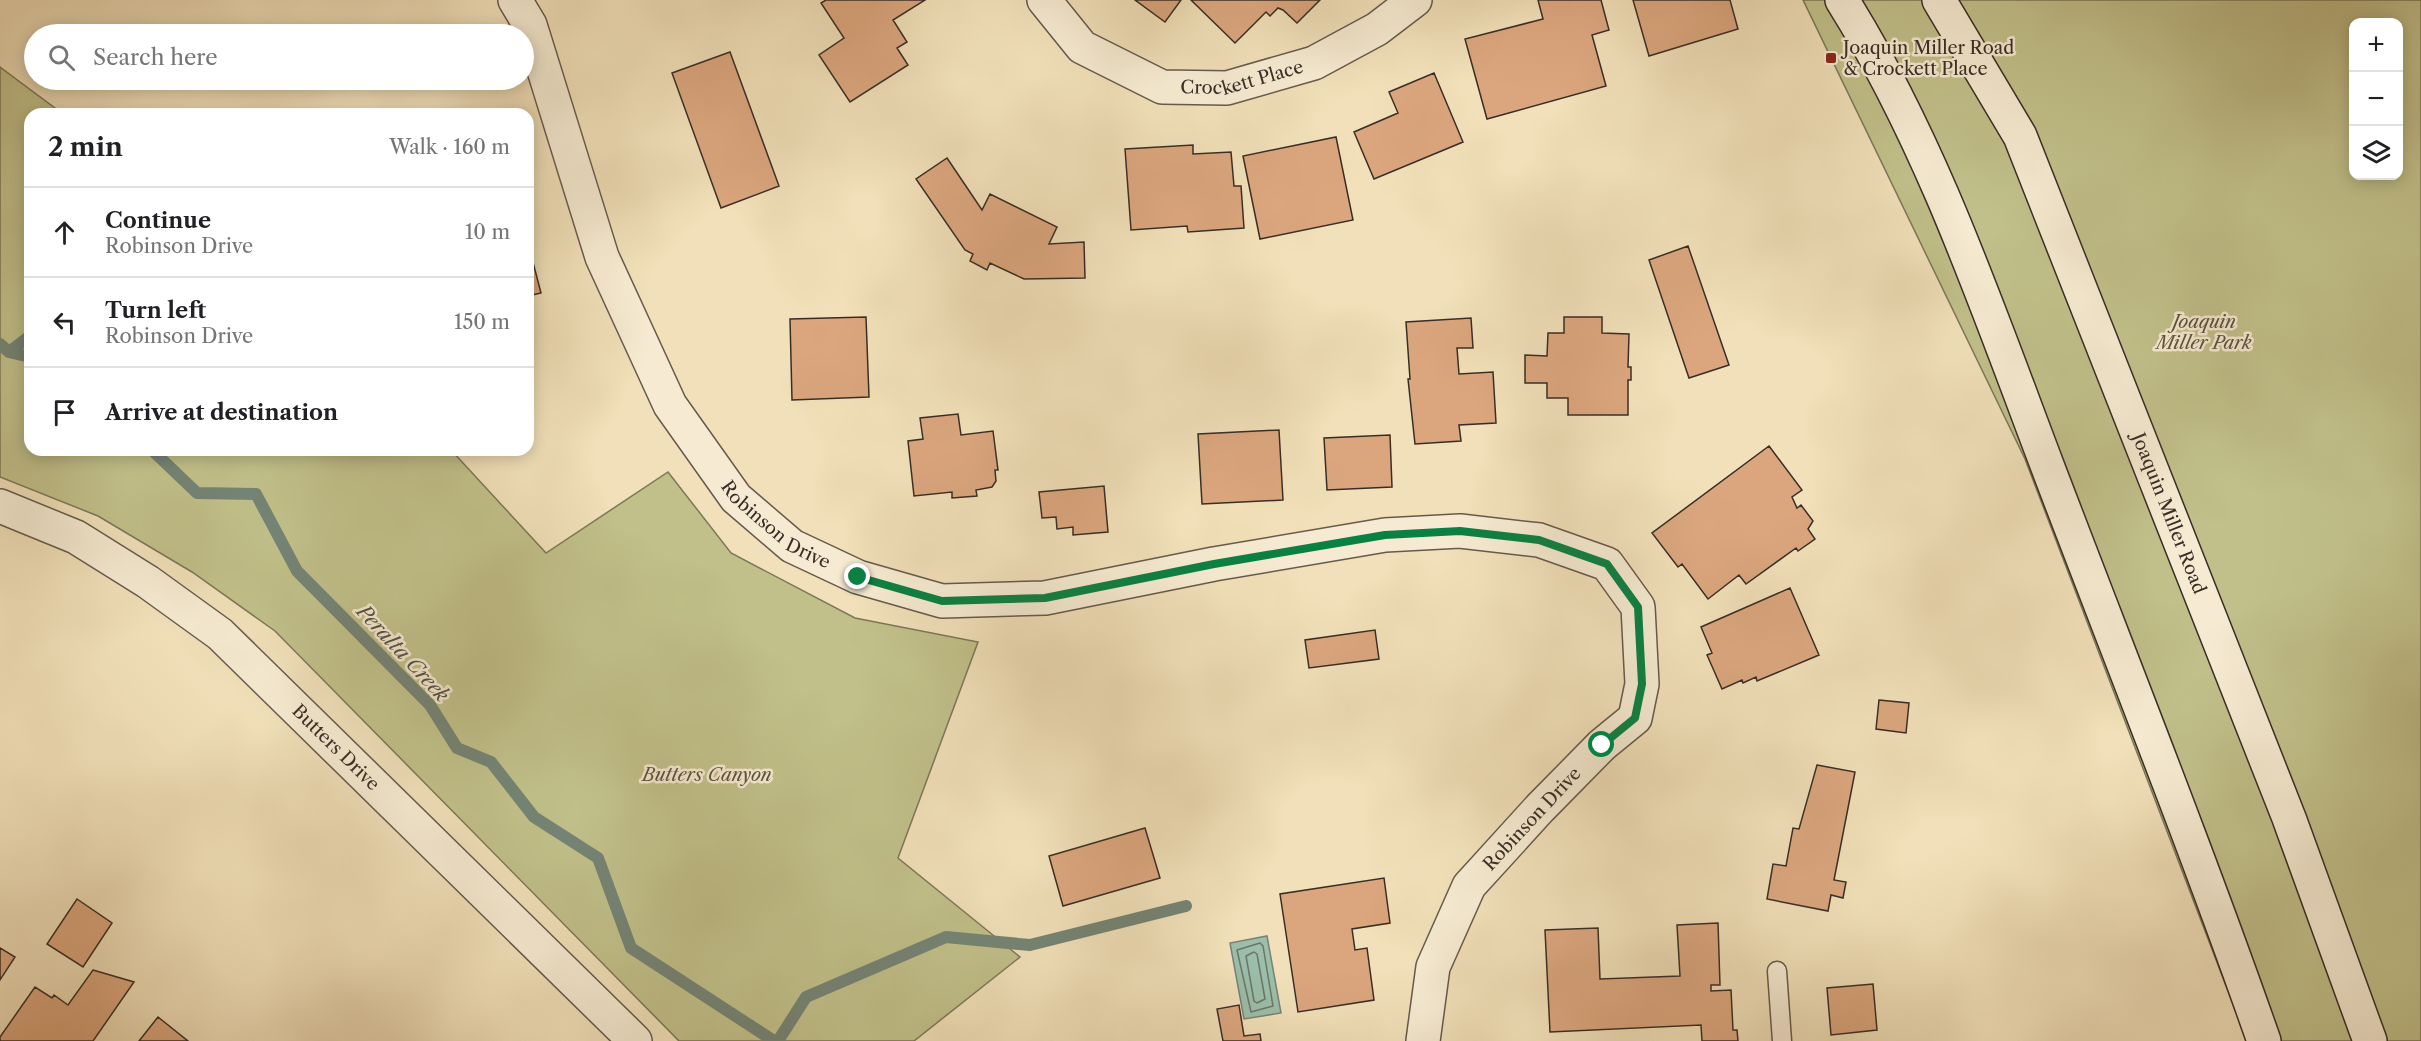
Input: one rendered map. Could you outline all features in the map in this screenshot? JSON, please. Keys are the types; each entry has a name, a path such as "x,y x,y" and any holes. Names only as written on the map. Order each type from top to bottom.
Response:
{"street":[{"name":"Robinson Drive","path":"515,0 529,24"},
{"name":"Crockett Place","path":"1044,0 1082,47 1162,87 1227,88 1314,63 1377,29 1415,0"},
{"path":"1842,0 1894,93 1951,217 2204,871 2264,1041"},
{"name":"Joaquin Miller Road","path":"1939,0 2020,136 2276,784 2370,1041"},
{"name":"Robinson Drive","path":"534,38 602,257 670,405 736,498 792,546 858,577 942,601 1045,598 1214,564 1385,535 1460,531 1539,540 1607,564 1638,607 1642,684 1635,718 1602,745 1540,808 1469,886 1433,967 1423,1041"},
{"name":"Butters Drive","path":"0,506 76,537 148,582 220,634 635,1041"}],"lane":[{"path":"1777,972 1782,1041"}],"green space":[{"name":"Joaquin Miller Park","path":"1803,0 2421,0 2421,1041 2247,1041 2025,459"},
{"name":"Butters Canyon","path":"0,67 24,85 24,90 31,90 55,108 24,108 24,456 457,456 546,553 668,472 731,553 855,618 978,642 898,858 1020,957 914,1041 679,1041 275,631 192,572 98,516 0,477"}],"water":[{"path":"1267,936 1281,1013 1244,1019 1230,943"}],"building":[{"path":"826,0 925,0 893,20 907,42 897,48 908,65 850,102 819,55 844,38 821,3"},
{"path":"1135,0 1181,0 1165,22"},
{"path":"1191,0 1320,0 1297,23 1278,8 1270,16 1266,12 1235,43"},
{"path":"1538,0 1601,0 1609,30 1592,35 1606,86 1487,119 1465,39 1543,19"},
{"path":"1633,0 1730,0 1738,29 1649,56"},
{"path":"730,52 779,186 721,208 672,73"},
{"path":"1434,73 1463,142 1374,179 1354,132 1398,113 1389,92"},
{"path":"1336,137 1353,220 1260,239 1243,156"},
{"path":"1193,145 1193,154 1231,152 1234,186 1241,186 1244,228 1188,232 1187,226 1131,230 1125,149"},
{"path":"947,158 982,210 990,194 1057,227 1049,244 1084,242 1085,278 1024,279 990,263 987,270 970,261 973,254 965,250 916,179"},
{"path":"1688,246 1729,365 1689,378 1649,260"},
{"path":"534,266 541,293 534,295"},
{"path":"866,317 869,397 792,400 790,319"},
{"path":"1564,317 1602,317 1602,333 1629,334 1628,367 1631,367 1631,380 1628,380 1628,415 1568,415 1568,398 1547,398 1547,383 1525,383 1525,355 1547,356 1548,333 1564,333"},
{"path":"1471,318 1473,348 1457,348 1459,374 1493,372 1496,423 1459,425 1461,441 1415,444 1408,379 1410,379 1406,322"},
{"path":"958,414 961,435 993,431 998,470 995,470 996,481 992,487 976,490 977,496 952,498 952,492 914,496 908,441 923,439 920,418"},
{"path":"1279,430 1283,500 1202,504 1198,434"},
{"path":"1390,435 1392,487 1327,490 1324,438"},
{"path":"1769,446 1802,490 1792,497 1797,508 1801,505 1813,521 1808,529 1815,539 1798,551 1796,548 1746,584 1739,575 1708,599 1682,564 1678,567 1652,533"},
{"path":"1104,486 1108,532 1073,535 1073,527 1057,529 1056,517 1042,518 1039,492"},
{"path":"1790,588 1819,655 1757,681 1756,677 1743,683 1742,680 1722,689 1707,655 1712,653 1701,627"},
{"path":"1375,630 1379,659 1309,668 1305,640"},
{"path":"1879,700 1909,703 1906,733 1876,729"},
{"path":"1817,765 1855,772 1834,880 1846,882 1843,898 1831,895 1828,911 1767,899 1773,864 1786,866 1793,828 1799,829"},
{"path":"1145,828 1160,878 1063,906 1049,856"},
{"path":"1384,878 1390,923 1352,929 1355,950 1367,948 1374,1000 1298,1012 1280,894"},
{"path":"77,899 112,923 83,967 47,944"},
{"path":"1718,923 1720,985 1711,985 1711,991 1731,990 1733,1030 1737,1030 1738,1041 1702,1041 1701,1025 1550,1032 1545,930 1598,928 1600,979 1680,976 1677,925"},
{"path":"0,948 15,957 0,980"},
{"path":"93,970 134,982 93,1041 0,1041 0,1037 35,987 52,998 54,995 68,1005"},
{"path":"1873,984 1877,1030 1831,1035 1827,988"},
{"path":"1239,1005 1244,1036 1260,1034 1261,1041 1223,1041 1217,1009"},
{"path":"158,1017 188,1041 139,1041"}],"waterway":[{"path":"9,352 24,341"},
{"name":"Peralta Creek","path":"0,344 9,352 24,356"},
{"name":"Peralta Creek","path":"158,456 197,493 256,494 297,571 430,705 457,748 491,762 534,817 598,858 631,948 774,1041"},
{"path":"778,1041 806,997 946,937 1030,945 1186,906"}],"place":[{"name":"Joaquin Miller Road & Crockett Place","path":"1831,58"}],"route":[{"path":"858,577 942,601 1045,598 1214,564 1385,535 1460,531 1539,540 1607,564 1638,607 1642,684 1635,718 1602,745"}]}
